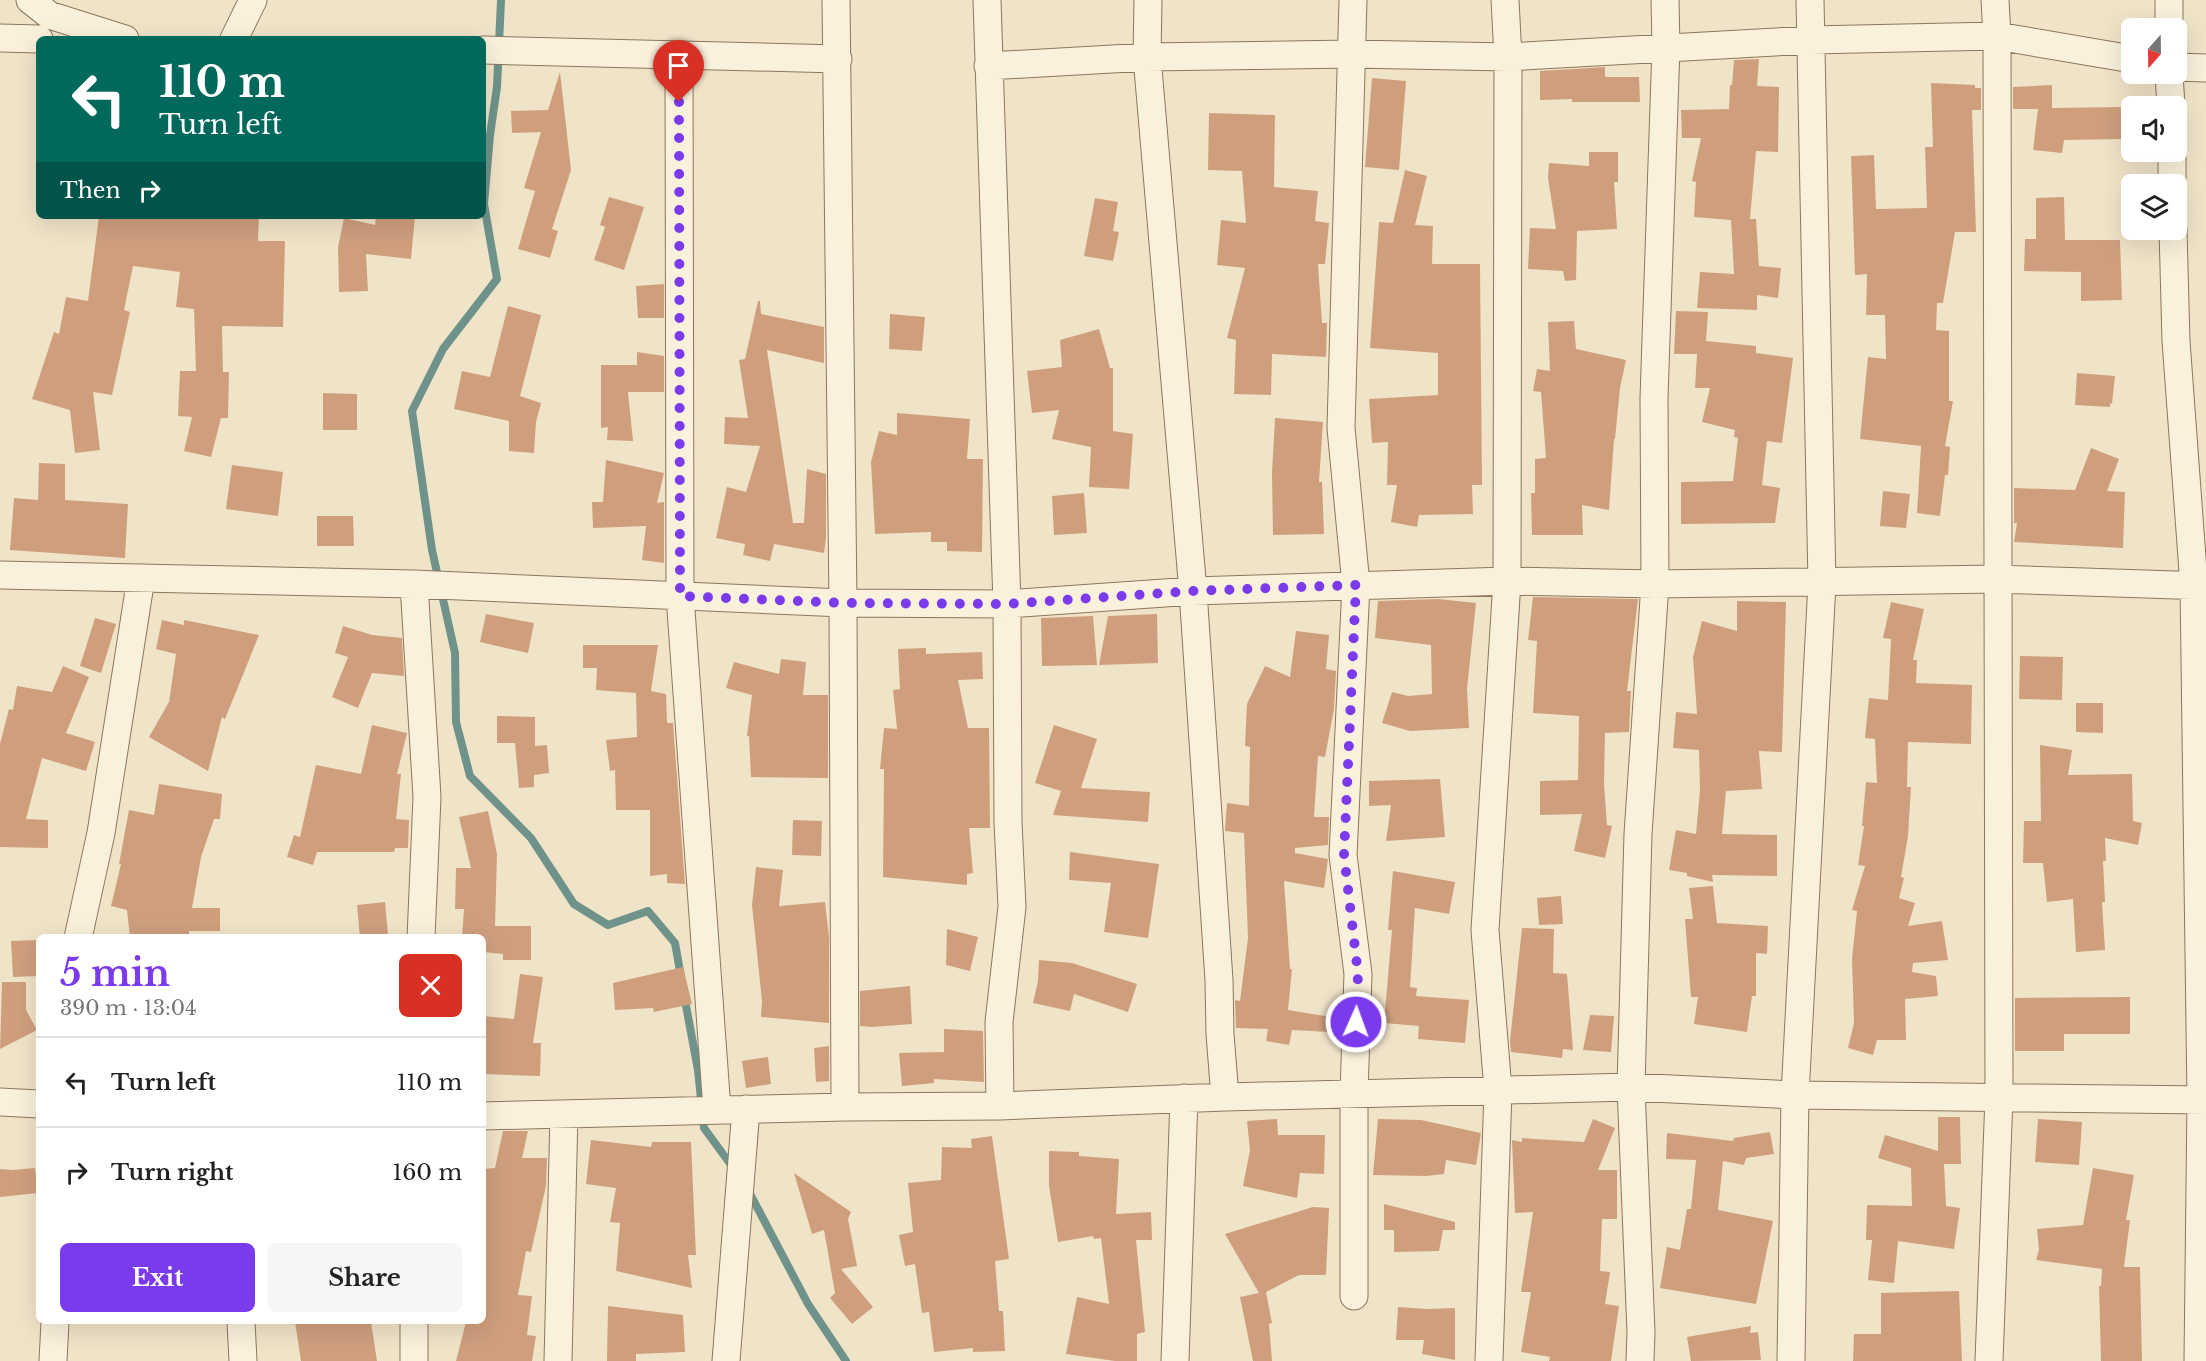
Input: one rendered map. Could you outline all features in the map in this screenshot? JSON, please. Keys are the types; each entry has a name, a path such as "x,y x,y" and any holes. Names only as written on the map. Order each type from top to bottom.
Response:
{"street":[{"path":"30,0 49,15 116,36"},
{"path":"235,36 253,0"},
{"path":"836,0 843,603 845,1107"},
{"path":"987,0 1007,604 1008,822 1012,907 999,1022 1000,1106"},
{"path":"1148,0 1147,57 1193,591 1225,1097"},
{"path":"1353,0 1341,428 1356,585 1344,855 1358,974 1354,1093 1353,1296"},
{"path":"1489,1361 1498,1090 1485,930 1507,580 1508,57 1505,0"},
{"path":"1640,1361 1641,1332 1631,1087 1638,834 1655,584 1654,398 1666,47 1665,0"},
{"path":"1791,1361 1795,1095 1822,583 1810,0"},
{"path":"1989,1361 1999,1097 1997,36 1995,0"},
{"path":"2169,0 2169,18"},
{"path":"988,66 1147,57 1352,54 1508,57 1810,40 1997,36 2121,57"},
{"path":"0,38 36,39"},
{"path":"486,50 838,59"},
{"path":"679,55 680,596 717,1110"},
{"path":"2187,67 2206,68"},
{"path":"2173,240 2176,341 2200,586 2204,1100 2198,1361"},
{"path":"0,575 414,584 843,603 1007,604 1193,591 1507,580 1655,584 1997,579 2200,586"},
{"path":"79,934 101,833 141,578"},
{"path":"414,584 427,797 421,934"},
{"path":"486,1116 845,1107 1000,1106 1184,1098 1631,1087 1795,1095 2204,1100"},
{"path":"1175,1361 1184,1098"},
{"path":"0,1102 36,1104"},
{"path":"726,1361 746,1109"},
{"path":"558,1361 564,1114"},
{"path":"53,1361 55,1324"},
{"path":"241,1324 243,1361"},
{"path":"414,1324 414,1361"}],"building":[{"path":"1759,59 1757,86 1779,87 1778,152 1756,151 1750,219 1756,219 1759,266 1781,268 1778,298 1757,295 1757,310 1697,308 1700,272 1734,274 1731,220 1694,217 1696,182 1692,181 1701,138 1682,138 1681,110 1729,109 1734,60"},
{"path":"1605,67 1605,77 1639,77 1640,102 1540,100 1540,71"},
{"path":"560,72 571,170 552,229 558,231 550,258 518,249 535,191 524,188 541,132 512,133 511,111 548,110"},
{"path":"1372,78 1406,81 1399,170 1365,167"},
{"path":"1931,83 1975,85 1975,88 1981,88 1981,110 1972,110 1976,232 1955,232 1943,303 1937,303 1936,330 1949,331 1949,401 1953,401 1945,446 1950,447 1948,475 1945,475 1940,516 1917,513 1921,446 1860,439 1868,357 1886,359 1885,315 1866,315 1867,274 1855,275 1851,156 1874,155 1876,209 1927,208 1925,147 1933,147"},
{"path":"2052,85 2052,108 2121,107 2121,139 2064,140 2062,153 2033,150 2038,109 2013,109 2013,87"},
{"path":"1209,113 1275,115 1274,187 1318,191 1315,221 1329,223 1325,264 1318,264 1322,323 1327,323 1326,357 1272,354 1271,395 1234,394 1236,340 1227,338 1245,268 1217,265 1221,220 1246,223 1242,171 1208,170"},
{"path":"1589,152 1618,152 1618,182 1614,182 1617,229 1577,231 1576,280 1565,281 1563,271 1528,269 1530,228 1556,229 1548,178 1549,163 1589,166"},
{"path":"1405,170 1427,176 1415,225 1433,226 1432,264 1480,264 1482,485 1472,485 1473,514 1419,515 1417,527 1391,522 1397,485 1387,485 1388,442 1372,443 1369,399 1438,395 1438,353 1370,348 1379,222 1393,223"},
{"path":"609,197 644,207 624,270 594,260 605,227 600,225"},
{"path":"2064,197 2065,240 2120,240 2122,300 2081,301 2081,272 2024,271 2025,239 2036,239 2036,198"},
{"path":"1095,198 1118,202 1113,231 1119,232 1113,261 1084,256"},
{"path":"99,219 259,219 258,241 285,241 283,327 222,326 223,372 229,372 228,418 221,418 211,457 184,451 192,417 178,416 180,371 196,371 194,309 176,307 180,272 133,266 124,310 130,312 112,395 93,392 100,450 75,453 70,410 32,399 54,332 59,334 66,297 88,301"},
{"path":"344,219 375,225 376,219 415,219 411,259 366,254 368,291 339,292 338,247"},
{"path":"664,284 664,318 638,318 636,286"},
{"path":"758,301 760,301 761,314 824,327 824,363 767,350 793,523 804,523 807,469 826,474 824,553 774,544 770,561 743,555 745,544 716,538 727,487 746,492 760,446 724,444 725,417 748,418 739,360 745,359"},
{"path":"508,306 541,315 520,396 541,403 536,422 534,453 509,451 509,421 454,409 462,371 490,377"},
{"path":"1676,311 1708,312 1706,341 1756,346 1756,353 1793,358 1782,443 1767,441 1762,485 1780,488 1775,523 1681,524 1681,482 1733,481 1738,438 1734,437 1735,430 1702,422 1710,388 1695,388 1697,354 1674,354"},
{"path":"890,314 925,317 922,351 889,349"},
{"path":"1574,321 1576,349 1626,360 1614,439 1609,510 1582,505 1583,535 1532,535 1531,493 1535,493 1535,459 1546,458 1541,392 1533,391 1537,369 1550,371 1548,322"},
{"path":"1099,329 1110,368 1113,368 1113,431 1133,434 1129,489 1089,487 1091,447 1052,439 1059,410 1032,413 1027,371 1062,367 1060,340"},
{"path":"637,352 664,356 664,392 628,392 633,441 607,440 608,427 601,428 601,365 637,365"},
{"path":"2077,373 2115,376 2110,407 2075,405"},
{"path":"323,393 357,394 357,430 323,430"},
{"path":"897,413 970,419 967,459 983,459 982,552 947,551 947,542 931,542 931,532 875,534 871,462 879,431 897,435"},
{"path":"1275,418 1323,422 1319,482 1322,482 1324,534 1273,535 1272,472"},
{"path":"2091,448 2119,459 2107,491 2125,492 2123,548 2014,542 2017,523 2014,523 2014,488 2075,490"},
{"path":"606,460 664,473 657,503 664,502 664,563 642,560 646,526 593,528 592,502 603,502"},
{"path":"39,463 65,464 65,500 128,504 125,558 10,550 14,498 38,500"},
{"path":"232,465 283,472 278,516 226,509"},
{"path":"1883,491 1910,494 1906,528 1880,526"},
{"path":"1084,493 1087,533 1054,535 1052,496"},
{"path":"317,516 353,516 354,546 317,546"},
{"path":"1533,597 1638,599 1627,691 1631,691 1629,732 1605,733 1604,784 1607,825 1612,826 1605,858 1574,851 1582,814 1540,815 1540,781 1578,780 1579,716 1533,713 1537,641 1528,640"},
{"path":"1438,599 1476,603 1467,689 1469,728 1410,731 1382,723 1392,692 1408,696 1432,694 1431,645 1375,638 1378,601"},
{"path":"1737,601 1786,602 1782,752 1759,751 1762,789 1726,791 1722,834 1777,835 1777,876 1712,875 1713,882 1687,876 1687,873 1669,870 1676,830 1696,834 1700,790 1699,750 1673,748 1676,712 1697,714 1693,657 1702,621 1737,631"},
{"path":"1891,602 1924,609 1913,660 1917,660 1916,683 1972,685 1971,744 1908,742 1907,787 1911,787 1908,836 1901,877 1904,878 1899,898 1915,903 1908,926 1942,921 1948,960 1913,963 1912,972 1936,976 1938,996 1905,999 1906,1040 1877,1040 1873,1055 1848,1048 1854,1023 1852,959 1857,911 1852,910 1865,866 1858,865 1864,826 1862,826 1866,782 1877,783 1875,739 1865,738 1869,698 1888,700 1891,639 1883,638"},
{"path":"486,614 534,623 528,653 480,642"},
{"path":"1157,614 1158,663 1099,665 1108,616"},
{"path":"1093,616 1097,665 1042,666 1041,618"},
{"path":"95,618 116,624 101,673 80,666"},
{"path":"162,620 184,625 184,620 259,635 225,719 222,717 208,771 149,737 169,702 176,654 156,649"},
{"path":"343,626 372,635 402,638 404,676 372,673 358,708 332,697 348,657 335,653"},
{"path":"1296,631 1329,635 1326,669 1336,671 1334,709 1325,757 1318,756 1314,817 1329,817 1328,845 1295,848 1295,853 1328,859 1324,888 1284,881 1290,969 1292,969 1288,1010 1331,1017 1329,1032 1292,1030 1289,1045 1266,1041 1268,1029 1236,1028 1235,1000 1240,1001 1248,938 1244,833 1225,831 1225,829 1227,803 1249,806 1250,747 1245,746 1247,704 1265,666 1290,677"},
{"path":"583,645 658,645 651,691 666,694 667,723 673,723 685,884 667,883 667,874 650,876 650,810 616,810 615,770 610,771 606,740 637,737 636,693 596,690 597,668 583,668"},
{"path":"926,648 926,654 982,652 983,679 958,680 968,728 989,728 990,828 969,828 973,873 967,874 967,885 883,877 884,769 880,769 884,728 897,729 893,690 900,689 898,649"},
{"path":"2020,656 2063,657 2062,700 2019,699"},
{"path":"781,659 806,662 803,695 828,695 828,778 751,777 749,736 747,736 752,695 726,688 734,662 779,674"},
{"path":"63,666 89,677 66,733 95,742 86,771 42,758 26,819 48,820 48,848 0,847 0,744 9,709 13,710 17,686 52,692"},
{"path":"2076,703 2103,703 2103,733 2076,732"},
{"path":"497,716 535,717 535,746 547,745 549,773 534,775 534,787 519,788 515,743 497,743"},
{"path":"372,725 407,733 397,774 401,774 396,819 409,820 408,848 395,848 394,852 317,852 313,865 287,857 294,835 300,837 316,765 361,774"},
{"path":"1054,725 1097,739 1081,788 1150,792 1148,822 1053,815 1061,791 1035,783"},
{"path":"2040,745 2072,750 2068,775 2132,774 2133,821 2142,823 2138,845 2105,838 2106,861 2103,861 2105,902 2102,902 2105,950 2076,952 2073,899 2047,902 2043,863 2023,863 2024,821 2041,821"},
{"path":"1440,779 1445,837 1386,841 1391,805 1369,806 1369,781"},
{"path":"159,784 222,794 220,819 214,819 201,857 192,908 220,908 220,931 189,931 189,934 130,934 127,910 111,906 121,864 119,864 129,810 154,815"},
{"path":"488,811 497,854 495,926 531,926 531,960 503,960 503,954 486,952 486,934 462,934 464,909 455,909 456,868 471,868 459,817"},
{"path":"793,820 822,821 821,856 792,855"},
{"path":"1070,852 1159,864 1148,938 1104,932 1111,883 1069,880"},
{"path":"756,867 783,870 779,906 825,902 829,937 829,1023 761,1017 762,1001 752,905"},
{"path":"1393,871 1455,882 1449,914 1415,908 1410,987 1417,988 1416,996 1469,1000 1465,1043 1418,1039 1419,1026 1384,1023 1392,930 1388,930"},
{"path":"1713,886 1717,923 1768,926 1767,954 1756,953 1756,996 1752,996 1747,1032 1694,1024 1698,997 1691,997 1685,919 1693,919 1689,888"},
{"path":"1561,896 1563,924 1539,925 1537,898"},
{"path":"385,902 388,934 360,934 357,905"},
{"path":"1522,928 1554,929 1553,973 1567,974 1573,1050 1563,1049 1562,1058 1511,1052 1510,1041"},
{"path":"947,929 978,937 970,971 946,965"},
{"path":"36,940 36,976 13,977 11,941"},
{"path":"1039,960 1072,963 1137,984 1128,1012 1074,994 1070,1011 1033,1003 1038,981"},
{"path":"683,967 692,1004 654,1012 653,1008 615,1010 613,983"},
{"path":"520,974 543,977 533,1043 541,1043 540,1076 486,1074 486,1016 514,1019"},
{"path":"2,982 26,982 26,1010 36,1031 0,1049"},
{"path":"910,986 912,1024 860,1026 860,991"},
{"path":"2130,997 2130,1034 2064,1034 2064,1051 2015,1051 2015,998"},
{"path":"1590,1015 1614,1016 1611,1052 1583,1050"},
{"path":"944,1029 983,1031 984,1082 934,1079 934,1083 902,1086 899,1053 944,1052"},
{"path":"829,1046 829,1081 816,1082 814,1048"},
{"path":"768,1057 771,1084 746,1088 742,1061"},
{"path":"1938,1117 1960,1117 1961,1164 1944,1164 1946,1206 1960,1208 1954,1249 1898,1241 1894,1283 1868,1280 1872,1240 1866,1240 1867,1205 1912,1206 1911,1168 1878,1158 1885,1135 1938,1151"},
{"path":"1277,1119 1278,1135 1325,1135 1324,1174 1300,1173 1297,1198 1243,1186 1250,1150 1247,1121"},
{"path":"1378,1119 1421,1120 1481,1133 1476,1165 1446,1160 1444,1174 1373,1175"},
{"path":"1593,1119 1615,1128 1598,1170 1617,1170 1617,1219 1602,1219 1600,1271 1610,1272 1605,1304 1619,1306 1611,1361 1549,1361 1550,1357 1521,1352 1531,1292 1521,1292 1533,1212 1515,1213 1512,1140 1522,1142 1522,1138 1584,1142"},
{"path":"2038,1119 2082,1122 2079,1165 2035,1162"},
{"path":"503,1131 528,1131 522,1158 547,1158 546,1186 531,1252 526,1251 518,1295 532,1296 527,1335 536,1336 532,1361 456,1361 465,1324 486,1324 486,1169 495,1168"},
{"path":"1770,1132 1774,1154 1746,1158 1744,1165 1723,1161 1718,1210 1773,1221 1756,1304 1660,1288 1667,1247 1680,1250 1687,1209 1691,1209 1696,1160 1666,1159 1667,1133 1733,1141 1734,1138"},
{"path":"992,1136 1009,1259 995,1261 999,1311 1003,1311 1005,1351 973,1352 973,1348 934,1352 929,1312 922,1313 915,1264 905,1266 899,1235 913,1232 908,1183 941,1180 942,1147 972,1148 971,1139"},
{"path":"591,1140 651,1147 652,1142 691,1142 696,1255 688,1255 692,1288 616,1271 620,1223 610,1222 616,1188 586,1184"},
{"path":"1049,1151 1079,1152 1079,1156 1119,1159 1116,1214 1151,1212 1152,1240 1136,1240 1145,1332 1137,1334 1137,1361 1115,1361 1066,1354 1077,1297 1109,1304 1101,1238 1094,1239 1093,1236 1058,1242 1049,1186"},
{"path":"35,1168 36,1193 0,1197 0,1169"},
{"path":"2093,1168 2134,1175 2126,1220 2130,1220 2124,1267 2140,1267 2142,1361 2101,1361 2099,1286 2101,1286 2102,1269 2036,1260 2039,1250 2037,1229 2083,1225"},
{"path":"794,1173 851,1212 848,1219 857,1266 841,1269 873,1307 852,1324 830,1298 835,1293 824,1230 812,1234"},
{"path":"1384,1204 1455,1222 1455,1230 1443,1230 1439,1251 1394,1252 1394,1230 1384,1230"},
{"path":"1313,1207 1329,1208 1326,1275 1299,1275 1266,1292 1272,1323 1269,1324 1272,1361 1253,1361 1240,1297 1259,1293 1225,1234"},
{"path":"1959,1291 1962,1361 1853,1361 1854,1334 1881,1334 1881,1293"},
{"path":"608,1306 683,1315 685,1352 636,1354 636,1361 607,1361"},
{"path":"1398,1307 1455,1308 1455,1360 1422,1354 1424,1340 1396,1340"},
{"path":"295,1324 371,1324 377,1361 301,1361"},
{"path":"1751,1326 1750,1333 1758,1332 1761,1360 1691,1361 1687,1337"}],"waterway":[{"path":"486,181 497,87 501,0"},
{"path":"486,216 497,279 443,349 412,411 432,550 455,653 456,722 470,776 531,838 574,904 608,925 648,911 675,943 681,977"},
{"path":"684,995 698,1070 704,1128 734,1169"},
{"path":"748,1190 808,1304 846,1361"}],"route":[{"path":"679,102 680,596 843,603 1007,604 1193,591 1356,585 1344,855 1358,974 1356,1022"}]}
